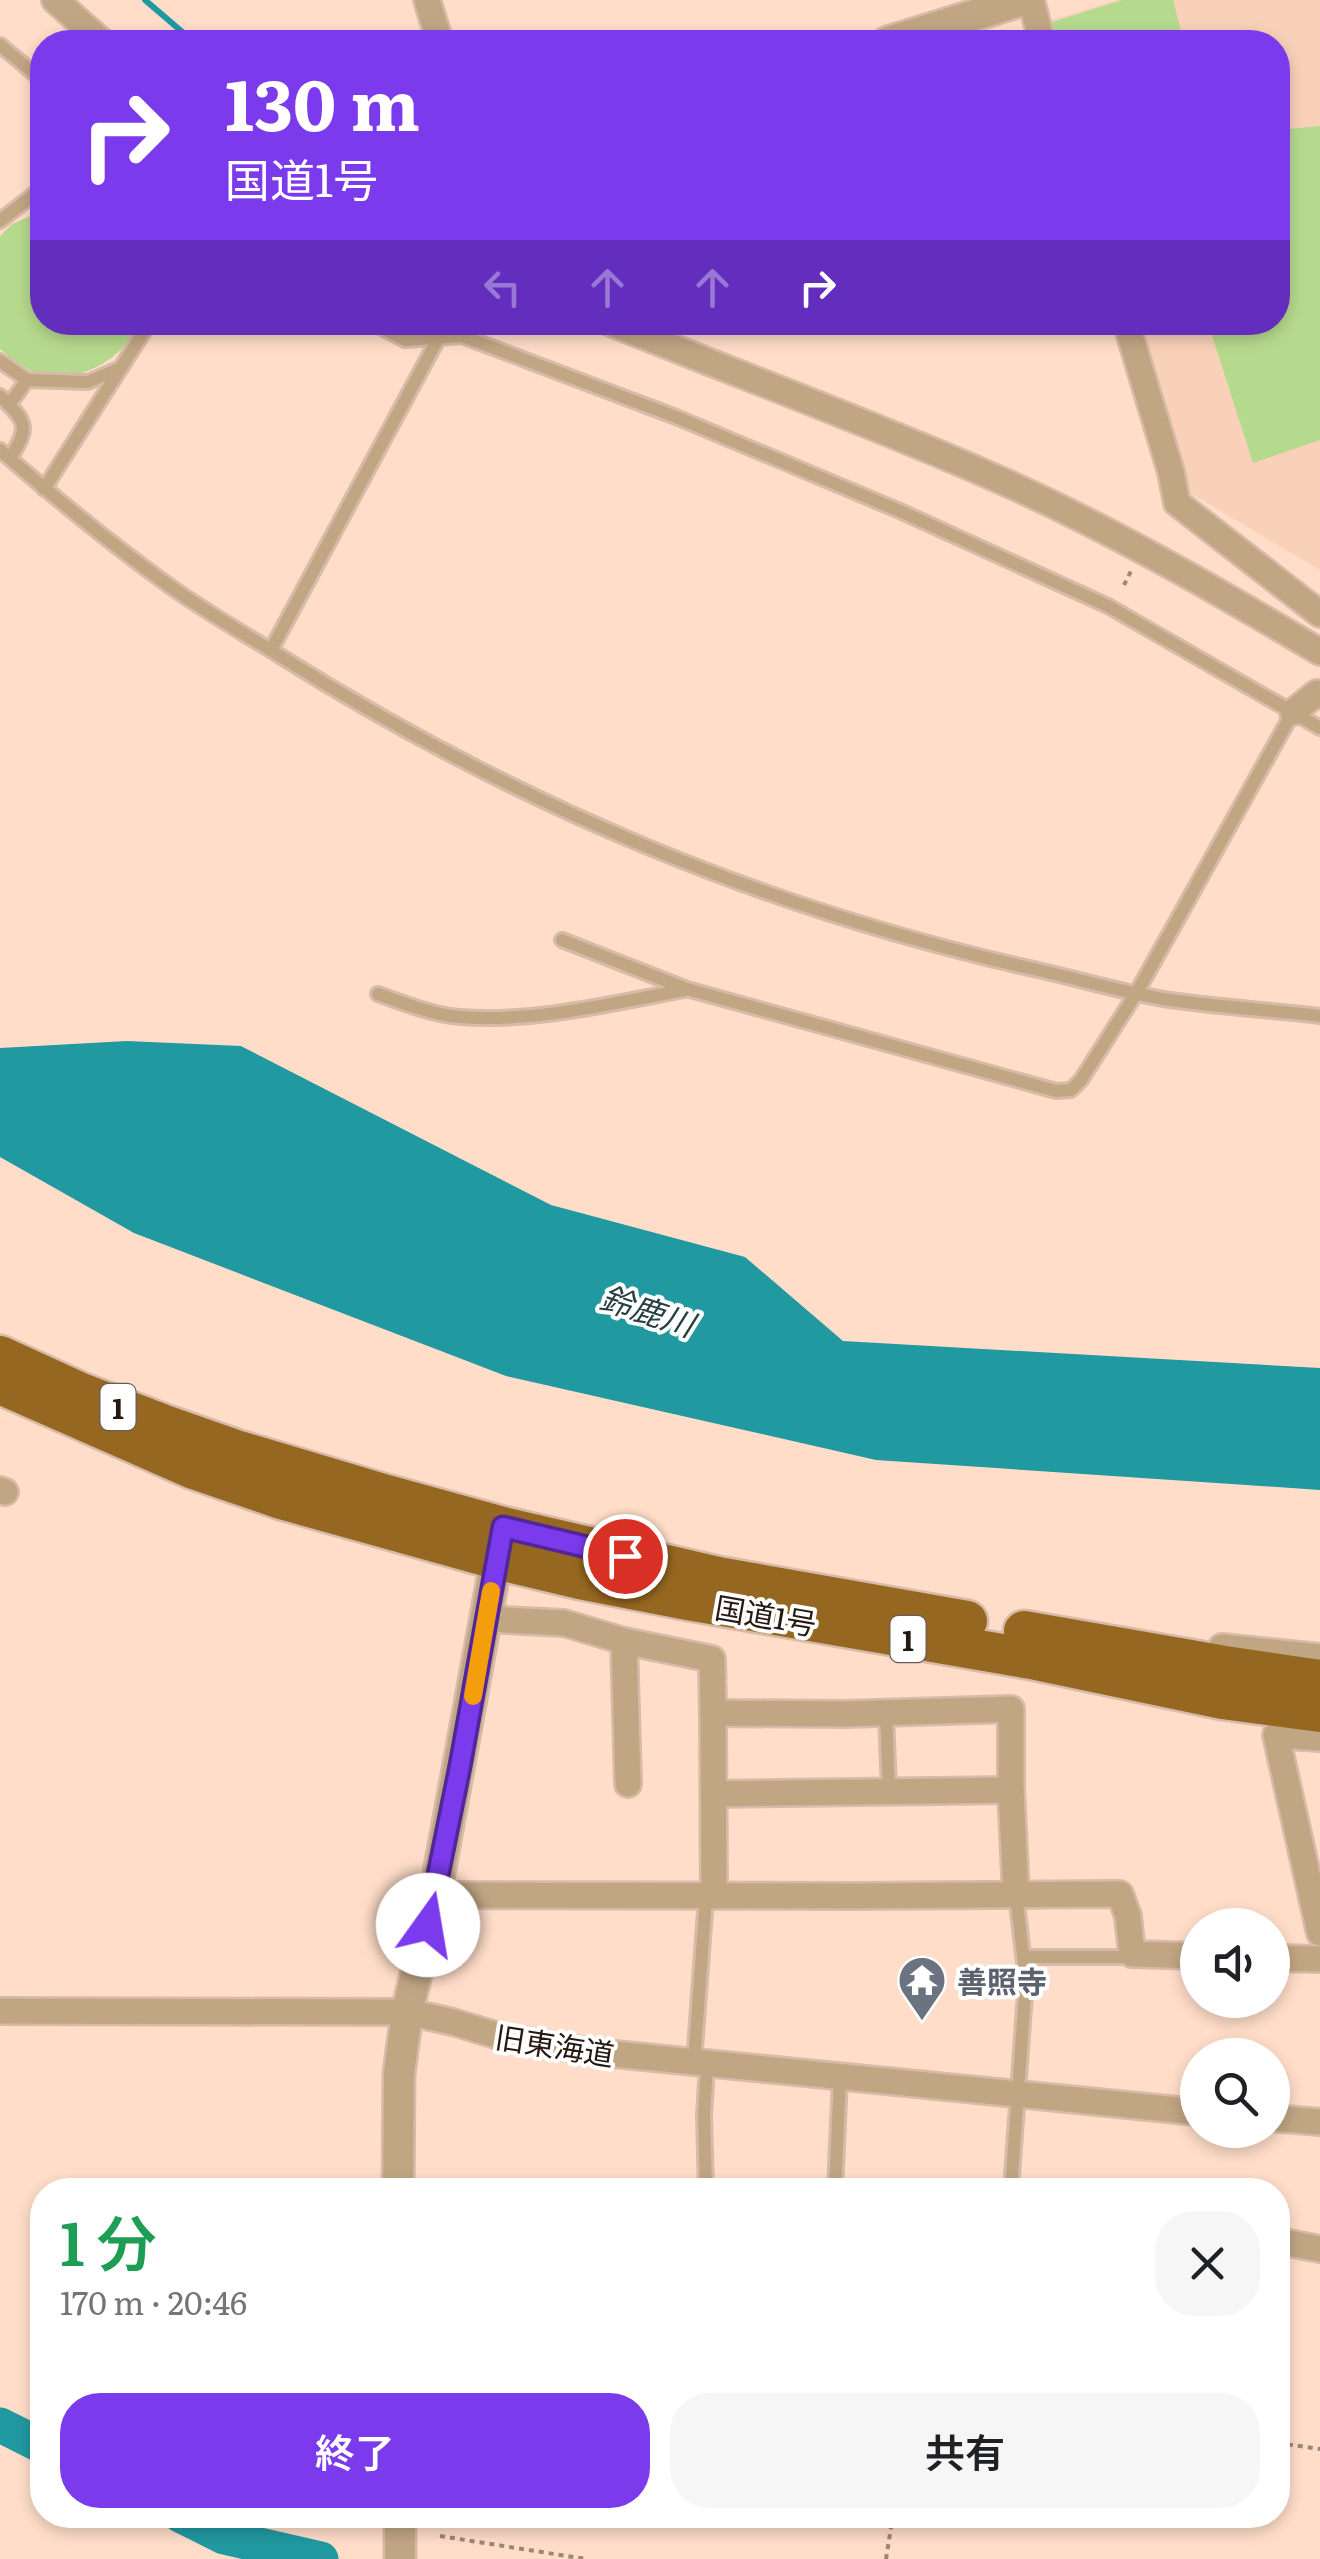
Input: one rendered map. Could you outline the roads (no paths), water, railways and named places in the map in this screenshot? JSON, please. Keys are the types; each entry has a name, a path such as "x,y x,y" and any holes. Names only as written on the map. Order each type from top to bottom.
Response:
{"highway":[{"name":"国道1号","path":"0,1356 81,1394 239,1450 383,1494 580,1579 1032,1659 1222,1699 1320,1712"},
{"name":"国道1号","path":"0,1384 192,1468 281,1499 500,1543 718,1576 1320,1680"}],"street":[{"path":"55,0 89,30"},
{"path":"427,0 436,30"},
{"path":"928,30 1029,0 1038,30"},
{"path":"641,335 986,474 1089,524 1320,652"},
{"path":"1130,335 1178,503 1320,614"},
{"path":"1293,712 1320,695"},
{"path":"398,2178 400,2012 412,1985 436,1895 500,1543"},
{"path":"487,1616 564,1623 624,1641 712,1658 714,1794 710,1897"},
{"path":"1013,1629 1320,1656"},
{"path":"624,1641 628,1784"},
{"path":"713,1713 1011,1709 1016,1895"},
{"path":"1320,1738 1276,1735 1320,1933"},
{"path":"714,1794 1011,1790"},
{"path":"436,1895 1120,1894 1128,1916 1132,1954 1180,1955"},
{"path":"1290,1959 1320,1960"},
{"name":"旧東海道","path":"0,2010 400,2012 502,2037 594,2052 1180,2110"},
{"path":"1290,2120 1320,2122"},
{"path":"1290,2243 1320,2248"},
{"path":"400,2528 400,2559"}],"lane":[{"path":"0,45 30,70"},
{"path":"0,221 30,197"},
{"path":"44,489 142,335"},
{"path":"395,335 404,340 462,336 676,417 900,511 1108,606 1320,728"},
{"path":"270,650 439,337"},
{"path":"2,366 28,380 88,382 123,367"},
{"path":"28,380 4,401 22,420 24,436 5,454 44,489 218,619 439,750 546,803 758,891 872,928 1166,999 1320,1016"},
{"path":"562,940 687,989 1056,1091 1072,1090 1137,992 1293,712"},
{"path":"378,994 458,1017 579,1010 687,989"},
{"path":"886,1713 889,1791"},
{"path":"1012,2178 1026,1980 1016,1895"},
{"path":"706,2178 700,2064 710,1897"},
{"path":"1024,1957 1132,1954"},
{"path":"836,2178 840,2078"}],"water":[{"name":"鈴鹿川","path":"127,1041 241,1046 551,1205 745,1257 843,1341 1320,1368 1320,1490 876,1460 506,1376 134,1233 0,1157 0,1048"}],"waterway":[{"path":"145,0 180,30"},
{"path":"0,2425 30,2440"},
{"path":"206,2528 224,2537 321,2559"}],"place":[{"name":"善照寺","path":"922,2022"}]}
